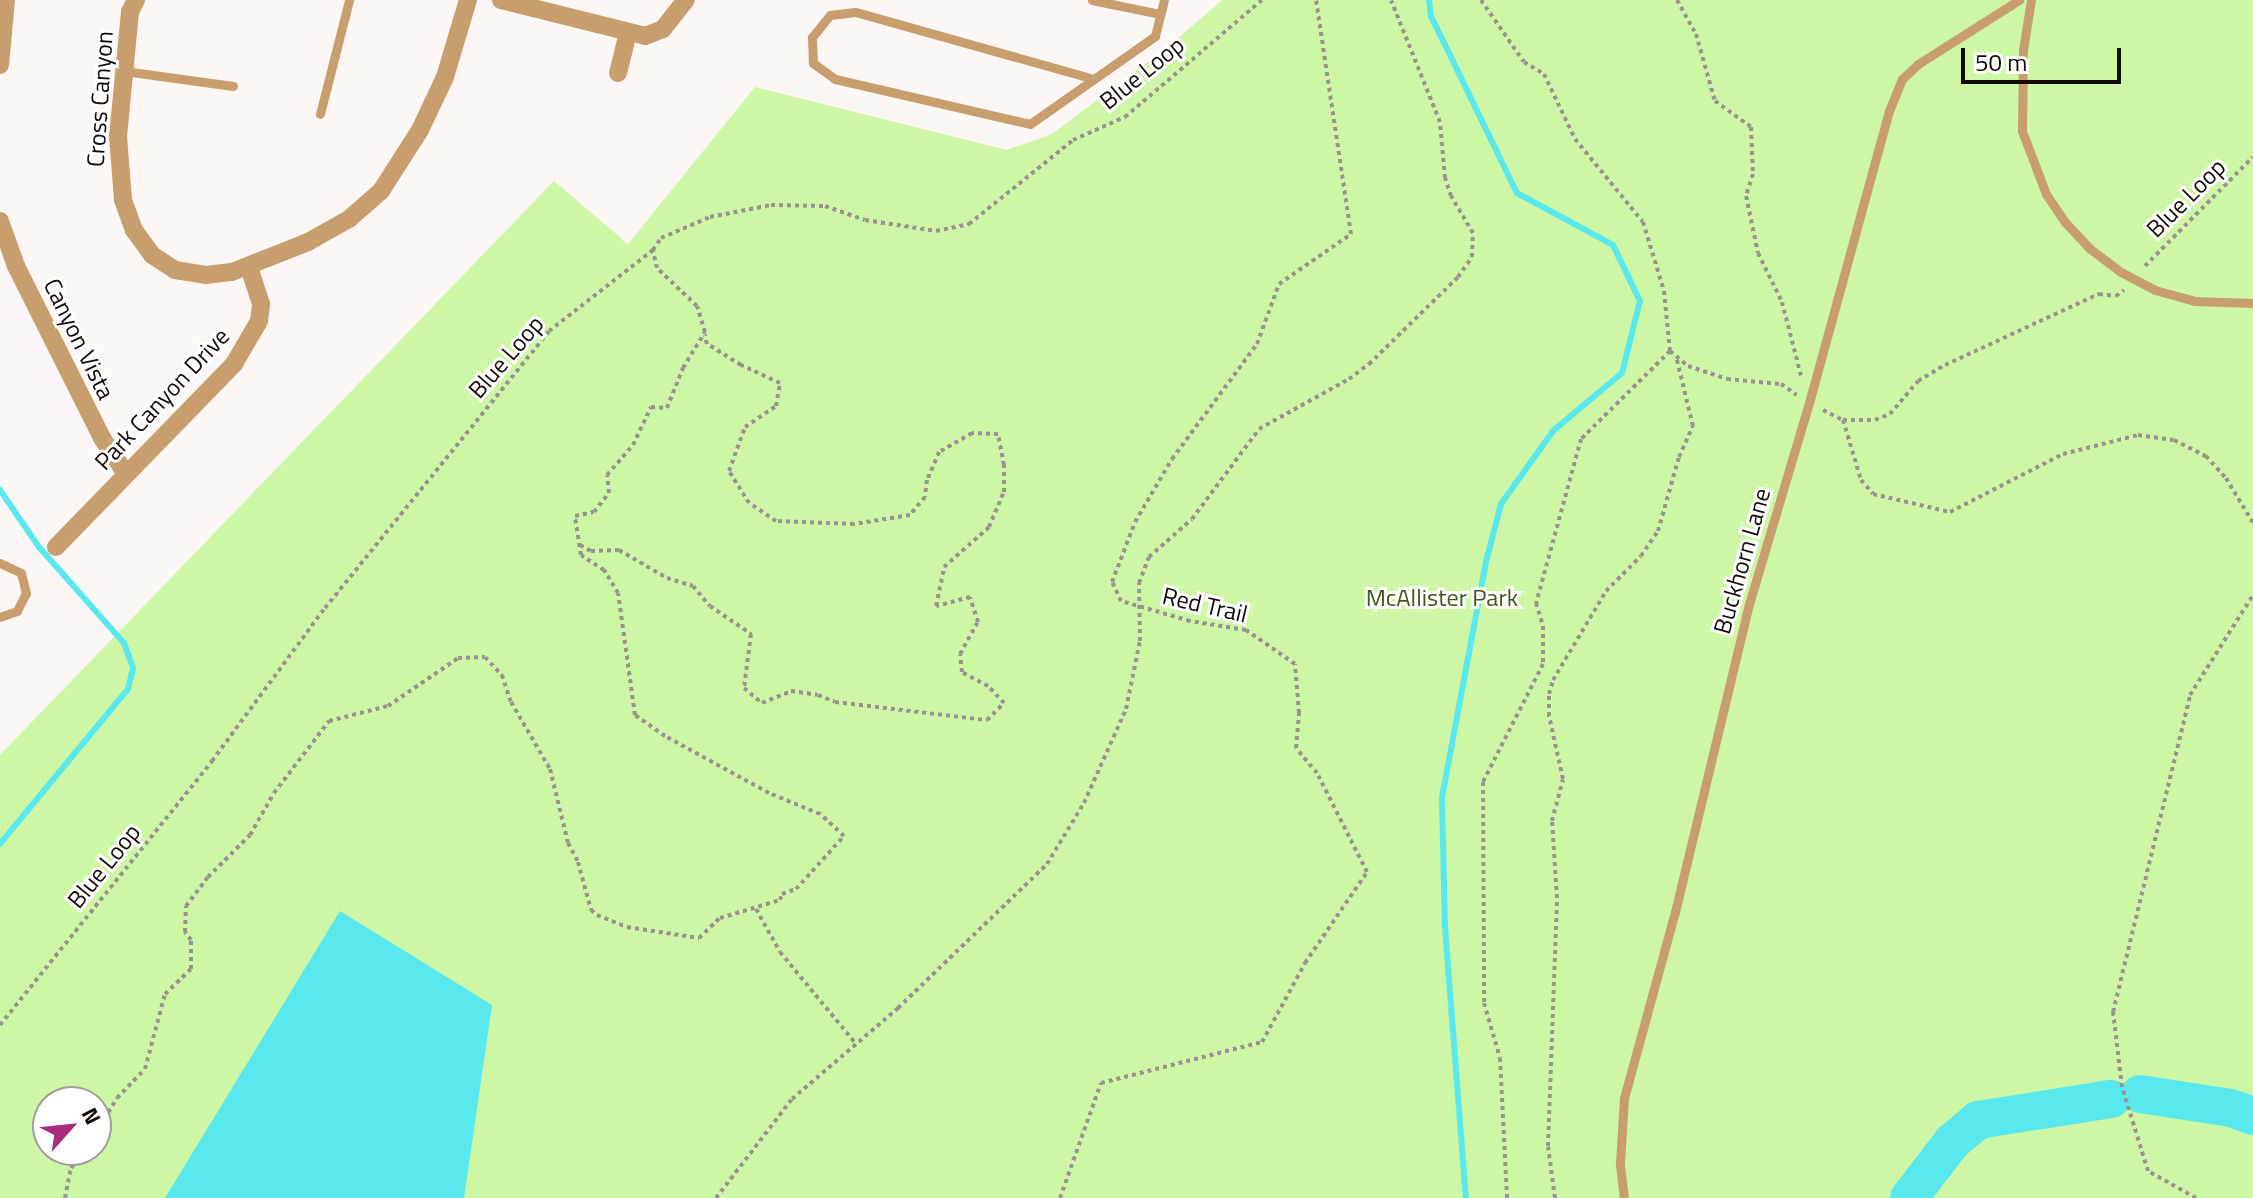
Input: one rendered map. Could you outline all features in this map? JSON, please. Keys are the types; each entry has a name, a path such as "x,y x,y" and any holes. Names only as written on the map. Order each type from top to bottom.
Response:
{"street":[{"path":"0,65 6,0"},
{"name":"Cross Canyon","path":"136,0 130,12 117,160 123,200 134,230 152,255 175,270 206,275 249,266 308,242 349,219 381,191 407,156 433,104 445,77 468,0"},
{"path":"501,0 645,36 663,29 686,0"},
{"path":"618,73 628,33"},
{"name":"Canyon Vista","path":"0,221 16,266 102,438 126,474"},
{"name":"Park Canyon Drive","path":"56,547 234,364 253,336 261,304 249,266"}],"lane":[{"path":"320,114 349,0"},
{"path":"1092,0 1160,14"},
{"path":"1094,79 855,12 830,15 812,37 813,63 835,79 1030,124 1094,79 1155,36 1164,0"},
{"name":"Buckhorn Lane","path":"1624,1198 1620,1163 1624,1098 1675,912 1749,604 1809,403 1889,111 1902,79 1934,52 2019,0"},
{"path":"2031,0 2023,50 2022,131 2046,194 2065,222 2089,248 2121,272 2155,290 2195,301 2253,303"},
{"path":"124,71 233,86"},
{"path":"0,563 21,573 26,593 17,611 0,617"}],"path":[{"name":"Blue Loop","path":"0,1025 212,761 325,608 549,331 653,250 661,238 710,217 771,205 825,206 865,220 936,231 969,224 1073,140 1125,117 1262,0"},
{"name":"Red Trail","path":"1060,1198 1101,1083 1262,1042 1305,963 1367,872 1317,773 1296,748 1299,713 1295,664 1246,630 1139,609 1121,601 1112,582 1135,522 1172,459 1257,344 1279,284 1351,234 1316,0"},
{"path":"716,1198 792,1099 856,1044 1047,864 1084,803 1126,709 1140,641 1139,583 1149,557 1192,519 1259,429 1349,379 1369,364 1458,277 1472,257 1473,233 1445,178 1440,122 1391,0"},
{"path":"1481,0 1524,62 1544,74 1575,139 1643,222 1664,291 1670,351 1688,366 1727,379 1781,384 1809,403"},
{"name":"Blue Loop","path":"2145,266 2253,157"},
{"path":"579,545 591,551 619,550 667,578 693,586 710,606 751,634 744,688 762,703 791,691 818,695 835,702 987,720 1004,703 988,686 962,672 960,654 978,622 970,597 936,606 944,567 989,527 1004,492 1004,465 998,434 972,433 939,452 927,480 925,497 910,515 854,524 776,521 749,503 729,471 745,427 776,406 780,383 741,365 707,344 697,306 657,268 653,250"},
{"path":"112,1106 145,1069 165,994 191,969 191,940 185,932 186,906 208,877 250,835 274,793 329,721 388,706 458,658 485,657 502,675 511,702 550,769 568,843 578,862 591,910 597,915 627,927 699,938 720,918 780,900 782,894 796,889 844,836 820,814 769,793 665,736 635,715 618,593 604,570 581,555 575,516 594,512 609,493 607,475 633,445 651,407 667,408 683,368 705,332"},
{"path":"1507,1198 1500,1058 1484,1003 1483,782 1543,664 1543,626 1536,603 1581,439 1670,351"},
{"path":"1555,1198 1548,1146 1557,898 1552,821 1563,779 1549,716 1549,694 1553,680 1606,591 1641,556 1658,531 1679,457 1693,426 1676,356"},
{"path":"1843,420 1861,480 1873,494 1950,512 2063,454 2138,435 2174,440 2206,456 2226,478 2253,523"},
{"path":"2196,1198 2148,1171 2122,1087 2113,1012 2190,695 2253,595"},
{"path":"756,909 780,952 856,1044"},
{"path":"65,1198 73,1166"}],"green space":[{"name":"McAllister Park","path":"1222,0 2253,0 2253,1198 0,1198 0,755 554,181 628,244 755,87 1007,150 1052,134 1174,42"}],"water":[{"path":"340,911 492,1005 464,1198 165,1198"}],"waterway":[{"path":"1429,0 1431,16 1517,193 1613,245 1640,301 1622,373 1553,431 1501,504 1486,562 1442,798 1445,927 1466,1198"},
{"path":"0,490 39,547 124,643 133,668 128,689 0,844"},
{"path":"2140,1094 2231,1108 2253,1116"},
{"path":"1909,1198 1952,1142 1978,1120 2111,1099"}]}
